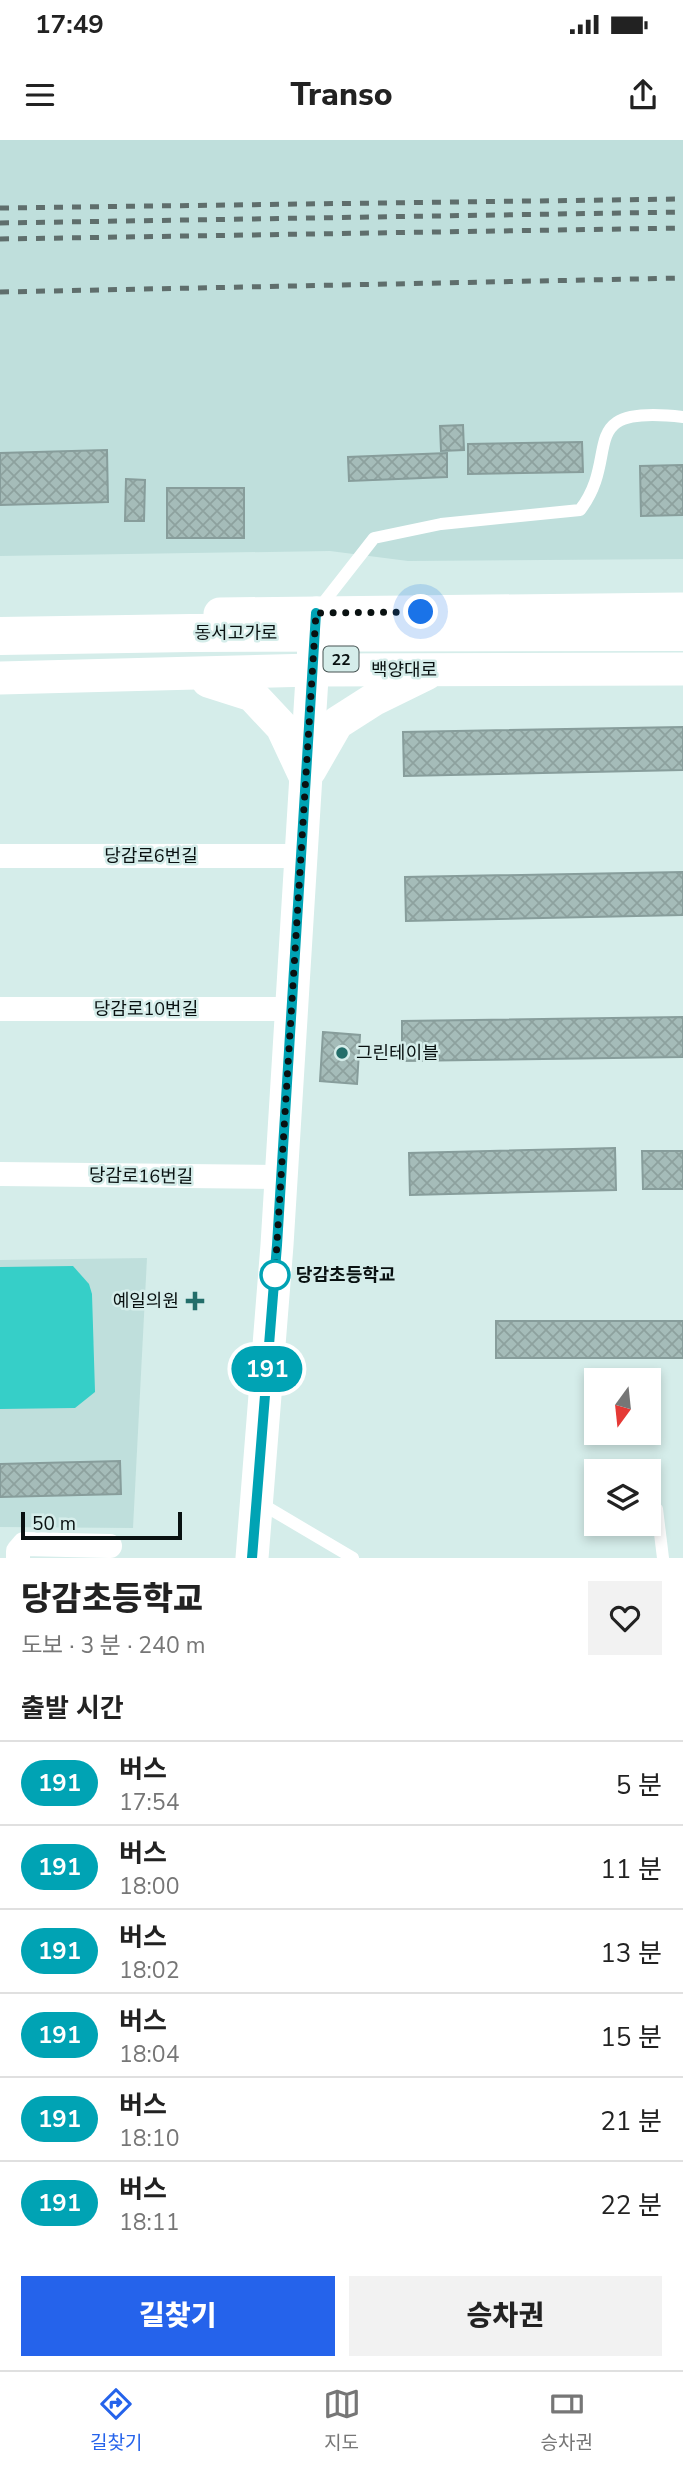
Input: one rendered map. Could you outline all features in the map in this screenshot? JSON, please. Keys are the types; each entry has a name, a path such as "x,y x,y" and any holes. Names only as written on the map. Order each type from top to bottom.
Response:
{"highway":[{"name":"동서고가로","path":"0,636 683,632"},
{"name":"동서고가로","path":"0,662 683,658"}],"main road":[{"path":"0,617 683,609"},
{"path":"252,1558 281,1177 316,613"},
{"name":"백양대로","path":"0,678 313,670 683,669"},
{"path":"306,778 337,723 373,700 435,670"},
{"path":"186,673 252,695 282,727 306,778"}],"street":[{"name":"당감로6번길","path":"0,856 301,856"},
{"name":"당감로10번길","path":"0,1009 292,1009"},
{"name":"당감로16번길","path":"0,1174 281,1177"},
{"path":"18,1558 18,1551 24,1544 110,1546"}],"lane":[{"path":"316,613 374,538 440,524 580,510 592,494 602,445 611,426 623,418 654,414 683,417"},
{"path":"257,1501 353,1558"},
{"path":"660,1536 663,1558"}],"shaded area":[{"path":"0,140 683,140 683,559 408,561 330,551 0,556"},
{"path":"147,1258 133,1528 0,1527 0,1260"},
{"path":"73,1266 89,1284 92,1294 95,1392 75,1408 0,1409 0,1267"}],"building":[{"path":"463,425 464,450 441,451 440,426"},
{"path":"582,442 583,472 468,474 468,444"},
{"path":"107,450 108,502 0,505 0,453"},
{"path":"447,453 447,477 349,481 348,457"},
{"path":"683,465 683,515 641,516 640,466"},
{"path":"126,479 145,480 144,521 125,521"},
{"path":"167,488 244,488 244,538 167,538"},
{"path":"683,727 683,770 404,776 403,732"},
{"path":"683,872 683,915 406,921 405,877"},
{"path":"683,1017 683,1057 402,1061 402,1021"},
{"path":"323,1032 360,1035 357,1084 320,1081"},
{"path":"615,1148 616,1190 410,1195 409,1153"},
{"path":"642,1151 683,1151 683,1189 643,1189"},
{"path":"496,1321 683,1321 683,1358 496,1358"},
{"path":"120,1461 121,1494 0,1497 0,1464"}],"railway":[{"path":"0,208 683,199"},
{"path":"0,223 683,212"},
{"path":"0,239 683,228"},
{"path":"0,292 683,278"}],"bus line":[{"name":"191","path":"252,1558 277,1245 316,613"}],"place":[{"name":"그린테이블","path":"342,1053"},
{"name":"당감초등학교","path":"275,1275"},
{"name":"예일의원","path":"195,1301"}],"route":[{"path":"275,1275 316,613 421,612"}]}
